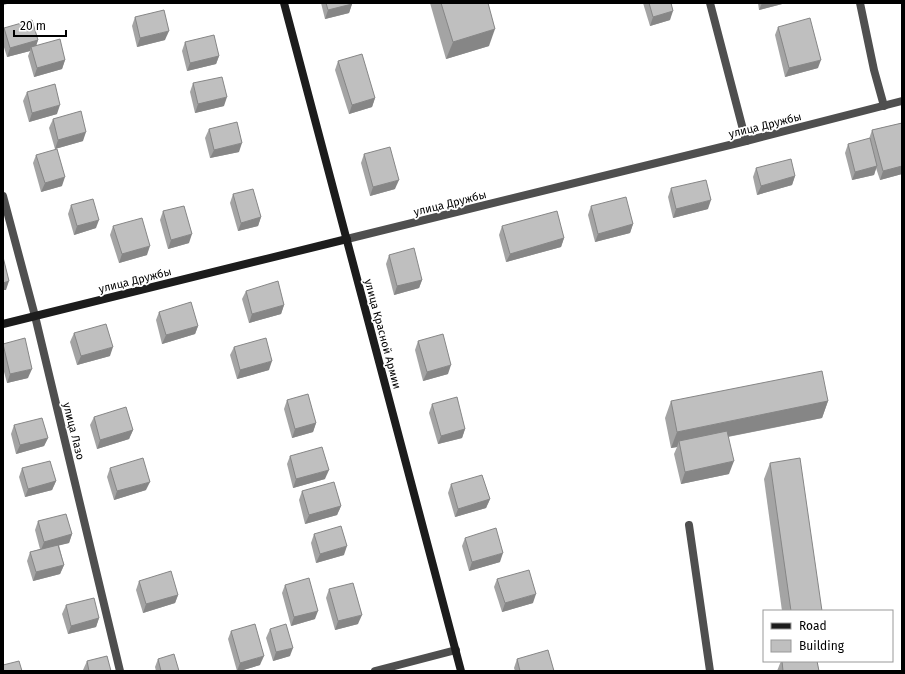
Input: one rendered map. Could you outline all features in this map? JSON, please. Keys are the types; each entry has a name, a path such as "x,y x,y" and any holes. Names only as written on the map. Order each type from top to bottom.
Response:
{"street":[{"name":"улица Красной Армии","path":"284,3 461,671"},
{"path":"710,3 746,141"},
{"path":"860,3 874,70 884,106"},
{"name":"улица Дружбы","path":"3,324 746,141 902,101"},
{"name":"улица Лазо","path":"3,196 35,316 120,671"},
{"path":"689,525 710,671"},
{"path":"375,671 456,650"}],"building":[{"path":"326,3 352,3 352,4 328,10"},
{"path":"441,3 488,3 495,29 453,42"},
{"path":"649,3 671,3 673,11 653,17"},
{"path":"164,10 169,31 140,38 135,17"},
{"path":"810,18 821,60 789,68 778,27"},
{"path":"32,20 38,40 10,48 4,28"},
{"path":"214,35 219,56 190,63 185,42"},
{"path":"60,39 65,60 37,68 31,47"},
{"path":"362,54 375,98 352,105 338,61"},
{"path":"222,77 227,97 198,104 193,83"},
{"path":"55,84 60,105 32,113 27,92"},
{"path":"81,111 86,132 58,140 53,119"},
{"path":"237,122 242,143 214,150 209,129"},
{"path":"902,123 902,166 883,171 872,130"},
{"path":"870,138 877,166 855,172 848,144"},
{"path":"390,147 399,180 373,187 364,154"},
{"path":"57,149 65,177 45,183 36,155"},
{"path":"791,159 795,176 761,186 756,168"},
{"path":"706,180 711,200 676,209 671,188"},
{"path":"253,189 261,217 241,223 233,194"},
{"path":"626,197 633,224 598,234 591,206"},
{"path":"93,199 99,220 77,226 71,205"},
{"path":"184,206 192,234 171,240 163,211"},
{"path":"557,211 564,238 510,254 502,226"},
{"path":"142,218 150,246 122,254 113,226"},
{"path":"414,248 422,280 397,286 389,255"},
{"path":"3,257 9,281 3,283"},
{"path":"278,281 284,305 252,314 246,291"},
{"path":"191,302 198,326 166,335 159,312"},
{"path":"106,324 113,347 81,356 74,333"},
{"path":"443,334 451,365 427,372 418,341"},
{"path":"25,338 32,369 10,374 3,344"},
{"path":"266,338 272,361 240,370 234,347"},
{"path":"822,371 828,401 677,432 671,401"},
{"path":"308,394 316,423 295,429 287,400"},
{"path":"457,397 465,429 441,436 432,404"},
{"path":"126,407 133,430 100,440 94,417"},
{"path":"42,418 48,438 20,445 14,425"},
{"path":"727,431 734,461 685,472 679,441"},
{"path":"322,447 329,470 296,479 290,456"},
{"path":"143,458 150,482 117,491 110,468"},
{"path":"800,458 822,610 791,610 770,463"},
{"path":"50,461 56,481 28,489 22,468"},
{"path":"482,475 490,499 458,509 451,484"},
{"path":"334,482 341,506 309,515 302,491"},
{"path":"66,514 72,534 44,542 38,521"},
{"path":"341,526 347,546 320,554 314,534"},
{"path":"496,528 503,553 472,562 465,538"},
{"path":"58,545 64,565 36,572 30,552"},
{"path":"529,570 536,594 505,603 497,579"},
{"path":"171,571 178,595 146,604 139,581"},
{"path":"309,578 318,611 294,617 285,585"},
{"path":"353,583 362,615 338,621 329,589"},
{"path":"94,598 99,618 71,626 66,605"},
{"path":"255,624 264,656 240,663 231,631"},
{"path":"286,624 293,648 276,652 270,629"},
{"path":"548,650 554,671 520,671 517,659"},
{"path":"174,654 179,671 161,671 158,659"},
{"path":"107,656 111,671 89,671 87,661"},
{"path":"19,661 22,671 3,671 3,665"},
{"path":"782,662 817,662 819,671 783,671"}]}
